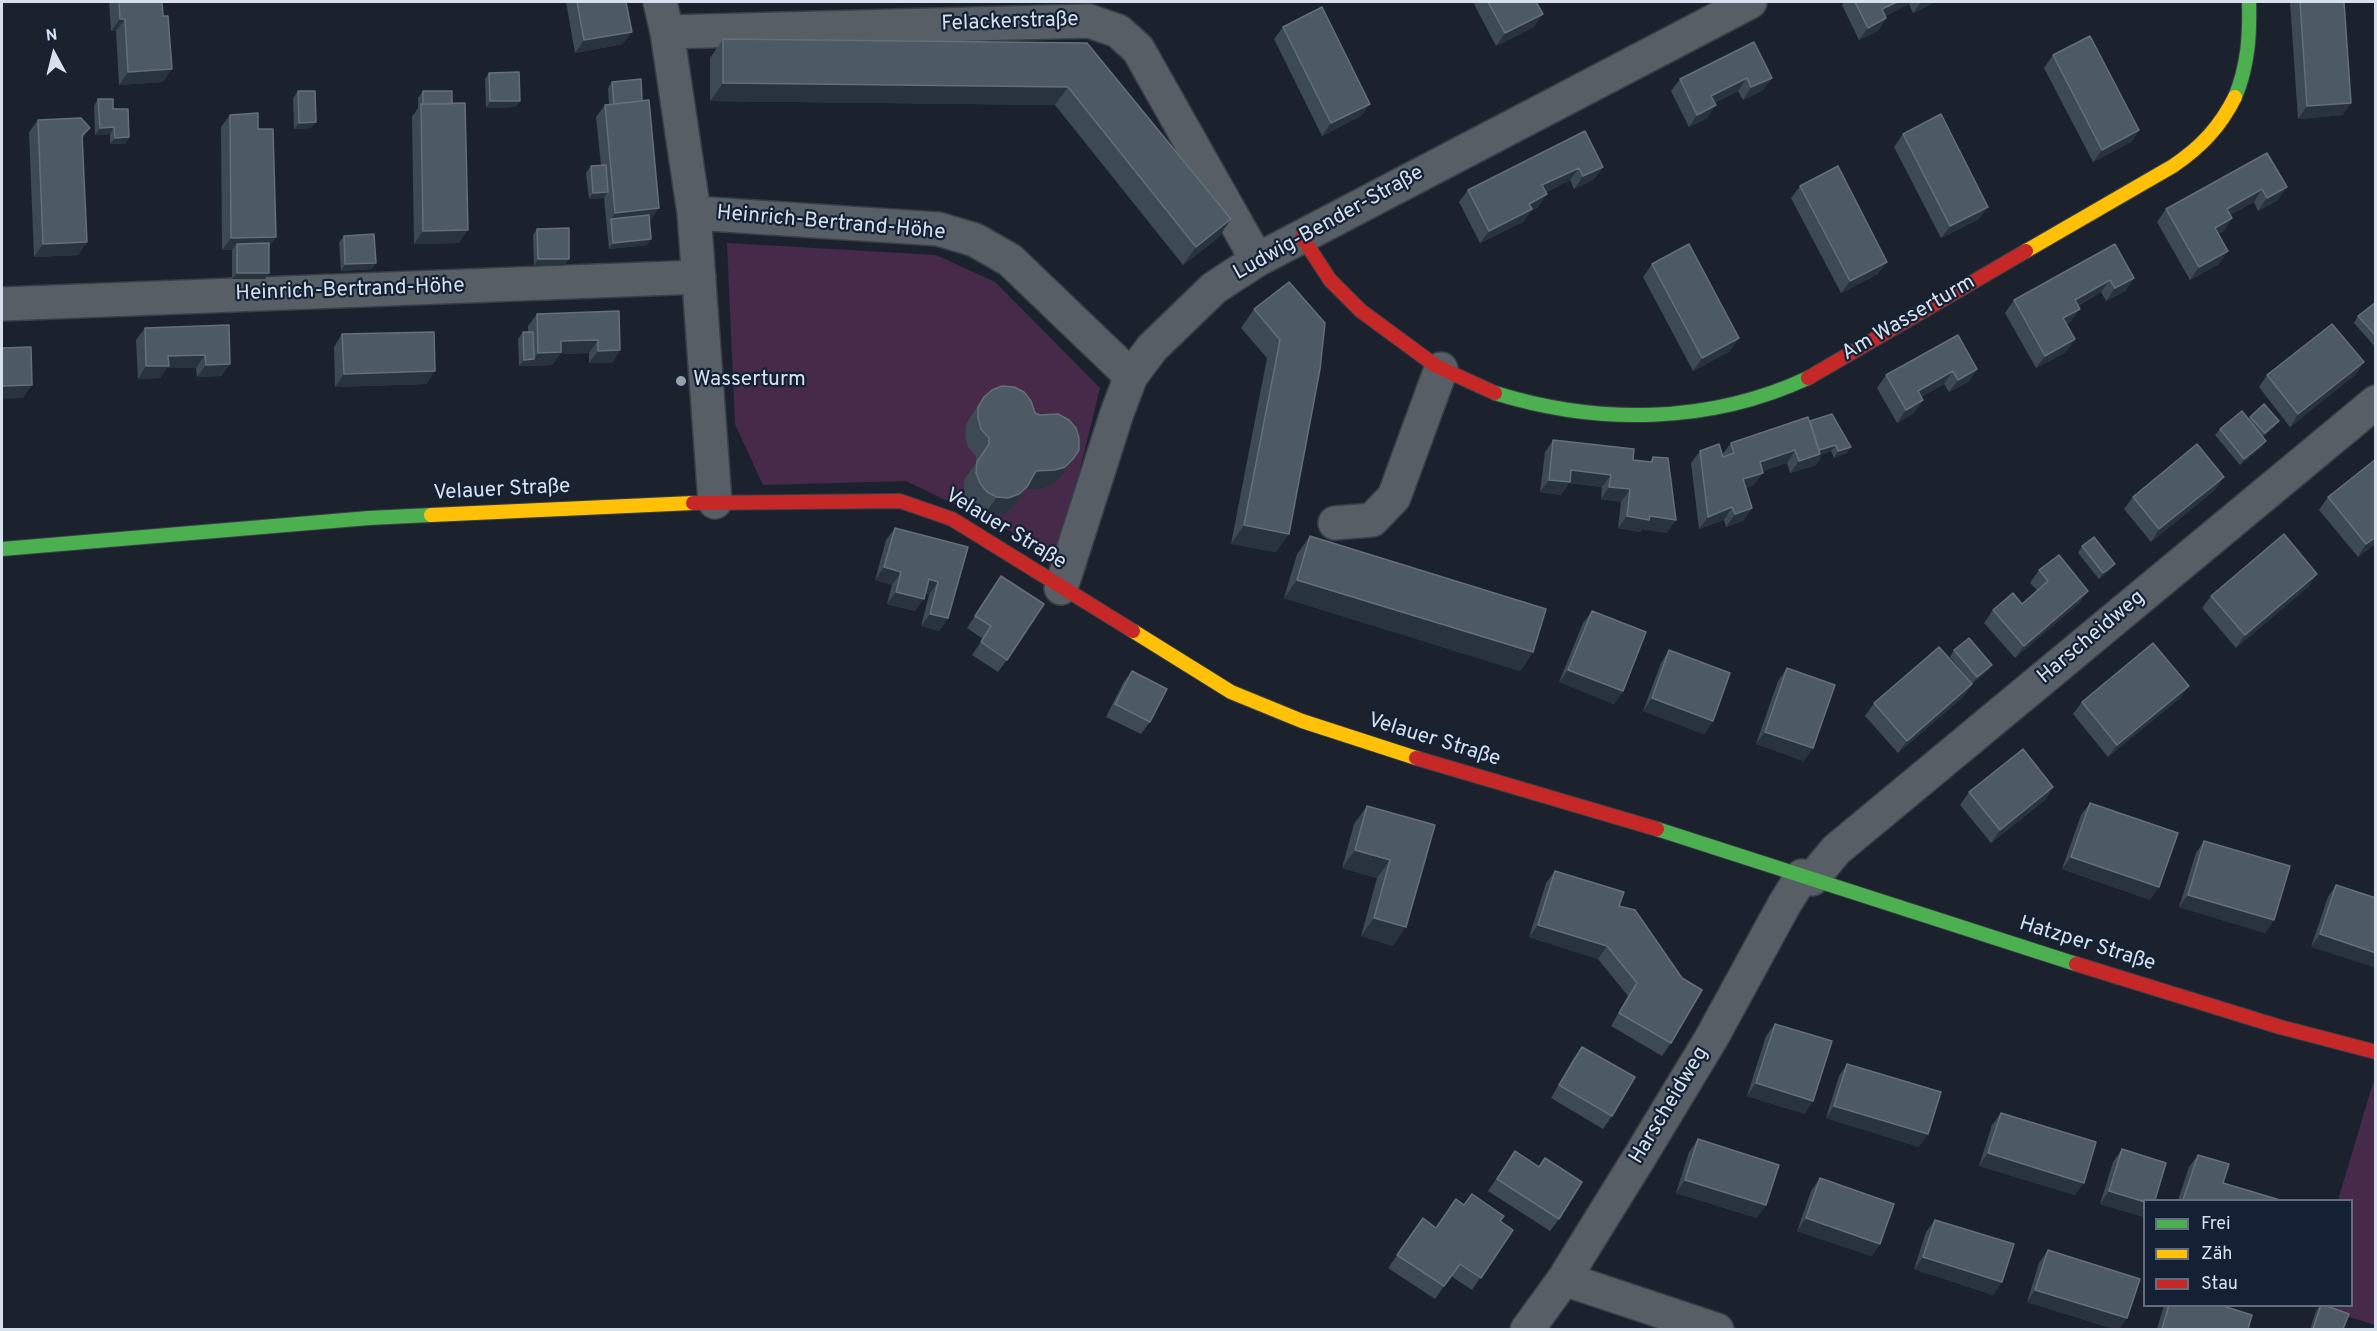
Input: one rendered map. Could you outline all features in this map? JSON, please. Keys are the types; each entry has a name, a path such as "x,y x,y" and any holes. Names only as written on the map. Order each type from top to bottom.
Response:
{"main road":[{"name":"Am Wasserturm","path":"1302,237 1340,292 1376,323 1441,369 1495,393 1545,408 1611,416 1670,415 1732,404 1777,392 1806,379 2173,166 2203,144 2227,113 2246,68 2251,29 2249,2"},
{"name":"Velauer Straße","path":"2,549 369,518 715,502 884,500 914,504 952,519 1231,692 1302,721 1374,746 1680,836 1801,875"},
{"name":"Hatzper Straße","path":"1801,875 2235,1013 2376,1052"}],"street":[{"name":"Ludwig-Bender-Straße","path":"1061,588 1131,376 1152,348 1214,288 1257,260 1750,2"},
{"name":"Felackerstraße","path":"715,502 694,213 664,17 1089,21 1118,31 1138,49 1257,260"},
{"name":"Heinrich-Bertrand-Höhe","path":"694,213 938,229 975,240 1011,260 1131,376"},
{"name":"Heinrich-Bertrand-Höhe","path":"2,304 699,277"},
{"path":"1335,523 1372,520 1394,497 1441,369"},
{"name":"Harscheidweg","path":"1527,1329 1564,1279 1712,1037 1801,875 1836,850 2376,402"},
{"path":"1564,1279 1717,1329"}],"shaded area":[{"path":"727,243 936,255 995,282 1100,388 1057,562 1010,531 906,481 763,485 735,424"},
{"path":"2373,1083 2376,1084 2375,1325 2318,1307 2353,1307 2353,1199 2338,1199"}],"building":[{"path":"119,2 162,2 163,16 168,16 172,69 128,72 125,19 120,19"},
{"path":"577,2 626,2 632,32 584,40"},
{"path":"1488,2 1536,2 1543,14 1505,33"},
{"path":"1855,2 1897,2 1882,9 1886,18 1868,28"},
{"path":"2300,2 2344,2 2351,103 2307,106"},
{"path":"1322,7 1370,104 1331,123 1283,27"},
{"path":"2090,36 2139,130 2102,150 2053,55"},
{"path":"723,39 1087,43 1231,219 1196,247 1068,87 723,83"},
{"path":"1754,42 1772,78 1751,87 1747,78 1711,96 1716,105 1697,115 1680,79"},
{"path":"519,72 520,101 490,101 489,73"},
{"path":"641,79 642,101 614,104 612,82"},
{"path":"298,91 315,91 316,122 299,123"},
{"path":"423,91 452,91 452,104 423,104"},
{"path":"98,99 113,99 113,109 128,109 129,137 115,138 114,127 100,128"},
{"path":"649,100 659,208 615,213 605,105"},
{"path":"465,103 468,230 423,231 421,104"},
{"path":"258,113 258,129 273,129 276,237 231,238 230,115"},
{"path":"1941,114 1988,207 1950,226 1903,134"},
{"path":"81,118 90,128 82,135 87,242 43,244 38,120"},
{"path":"1585,131 1603,167 1583,176 1579,168 1542,185 1547,194 1529,204 1532,209 1489,231 1468,190"},
{"path":"2267,153 2287,187 2267,198 2262,189 2227,209 2232,218 2215,228 2228,251 2199,267 2166,209"},
{"path":"606,165 608,192 593,193 591,166"},
{"path":"1838,166 1887,262 1850,281 1800,186"},
{"path":"649,215 651,239 613,243 611,219"},
{"path":"569,228 569,259 538,259 537,229"},
{"path":"374,234 376,263 345,264 344,236"},
{"path":"269,243 269,273 237,273 237,244"},
{"path":"1689,244 1739,338 1702,358 1652,264"},
{"path":"2115,244 2134,278 2115,288 2110,280 2075,300 2080,309 2063,318 2075,339 2045,356 2014,300"},
{"path":"1289,282 1325,323 1320,369 1289,534 1244,525 1280,340 1254,309"},
{"path":"2376,302 2376,336 2358,316"},
{"path":"619,311 620,350 598,351 598,340 561,341 561,352 538,353 537,314"},
{"path":"2332,324 2364,362 2298,414 2267,375"},
{"path":"229,325 230,364 206,365 205,355 168,356 169,366 146,366 145,328"},
{"path":"434,332 435,371 344,374 342,334"},
{"path":"523,332 533,332 534,359 524,360"},
{"path":"1958,335 1977,369 1958,380 1953,371 1918,391 1923,400 1906,410 1886,375"},
{"path":"31,347 32,385 2,386 2,348"},
{"path":"1002,386 1014,387 1024,392 1031,401 1035,413 1058,414 1069,420 1076,428 1079,438 1079,450 1065,467 1036,471 1027,487 1019,494 1008,498 997,497 987,492 976,473 977,462 989,444 989,438 981,429 978,407 992,390"},
{"path":"2264,404 2279,421 2265,433 2250,417"},
{"path":"2242,411 2266,441 2244,459 2220,429"},
{"path":"1832,414 1851,447 1838,451 1836,445 1819,450 1810,421"},
{"path":"1808,417 1820,454 1799,461 1795,450 1760,462 1763,473 1743,479 1752,508 1735,514 1732,507 1708,517 1700,451 1719,444 1723,457 1734,453 1731,443"},
{"path":"1553,440 1634,449 1633,460 1652,462 1653,457 1668,458 1676,520 1650,516 1649,520 1627,516 1630,489 1609,487 1611,475 1571,470 1570,482 1549,480"},
{"path":"2197,444 2224,477 2159,529 2133,497"},
{"path":"2376,459 2376,537 2366,544 2328,497"},
{"path":"895,528 968,547 948,618 930,614 938,582 929,579 924,599 896,592 901,572 884,567"},
{"path":"2284,534 2317,574 2245,635 2211,596"},
{"path":"1310,536 1546,609 1533,652 1297,580"},
{"path":"2094,537 2115,564 2103,573 2082,546"},
{"path":"2059,555 2088,591 2024,646 1993,610 2013,593 2022,604 2048,581 2039,570"},
{"path":"1001,576 1044,604 1007,660 981,642 991,626 975,616"},
{"path":"1592,611 1646,632 1623,691 1568,670"},
{"path":"1969,638 1992,665 1977,677 1954,650"},
{"path":"2153,643 2189,686 2117,745 2082,702"},
{"path":"1939,647 1972,684 1907,741 1874,703"},
{"path":"1669,650 1730,673 1713,721 1652,698"},
{"path":"1787,668 1835,685 1813,748 1765,732"},
{"path":"1132,671 1167,689 1150,722 1115,704"},
{"path":"2023,749 2053,787 2000,830 1969,792"},
{"path":"2090,803 2178,833 2159,887 2071,857"},
{"path":"1367,806 1435,825 1406,927 1374,918 1390,860 1355,850"},
{"path":"2204,841 2290,866 2274,920 2188,895"},
{"path":"1555,871 1624,892 1619,906 1635,910 1682,978 1702,990 1671,1043 1619,1013 1637,983 1607,946 1538,925"},
{"path":"2336,885 2376,898 2376,953 2320,934"},
{"path":"1775,1024 1832,1041 1813,1101 1756,1083"},
{"path":"1582,1047 1635,1077 1612,1116 1559,1085"},
{"path":"1847,1064 1941,1092 1928,1134 1834,1106"},
{"path":"2001,1113 2096,1142 2084,1183 1988,1153"},
{"path":"1698,1139 1779,1165 1766,1205 1685,1180"},
{"path":"2122,1149 2166,1163 2155,1199 2143,1199 2143,1201 2109,1191"},
{"path":"1515,1151 1539,1167 1545,1158 1582,1182 1559,1219 1497,1179"},
{"path":"2198,1155 2229,1164 2223,1183 2277,1199 2183,1199"},
{"path":"1820,1178 1894,1204 1880,1244 1806,1218"},
{"path":"1472,1194 1504,1216 1500,1221 1513,1230 1481,1278 1460,1264 1444,1286 1397,1255 1423,1218 1436,1228 1456,1199 1464,1205"},
{"path":"1935,1220 2014,1244 2002,1282 1923,1257"},
{"path":"2048,1250 2140,1279 2127,1318 2035,1290"},
{"path":"2168,1307 2226,1307 2252,1315 2248,1329 2162,1329"},
{"path":"2320,1307 2330,1307 2349,1314 2343,1329 2313,1329"}],"traffic: fast":[{"path":"2235,97 2243,74 2247,50 2249,2"},
{"path":"1495,393 1573,411 1653,415 1732,404 1770,393 1808,378"},
{"path":"2,549 369,518 431,515"},
{"path":"1657,829 2076,964"}],"traffic: slow":[{"path":"2026,251 2183,159 2216,127 2235,97"},
{"path":"431,515 693,503"},
{"path":"1133,631 1231,692 1302,721 1416,758"}],"traffic: jam":[{"path":"1302,237 1330,280 1361,311 1436,366 1495,393"},
{"path":"1808,378 2026,251"},
{"path":"693,503 900,501 952,519 1133,631"},
{"path":"1416,758 1657,829"},
{"path":"2076,964 2280,1027 2376,1052"}],"place":[{"name":"Wasserturm","path":"681,381"}]}
